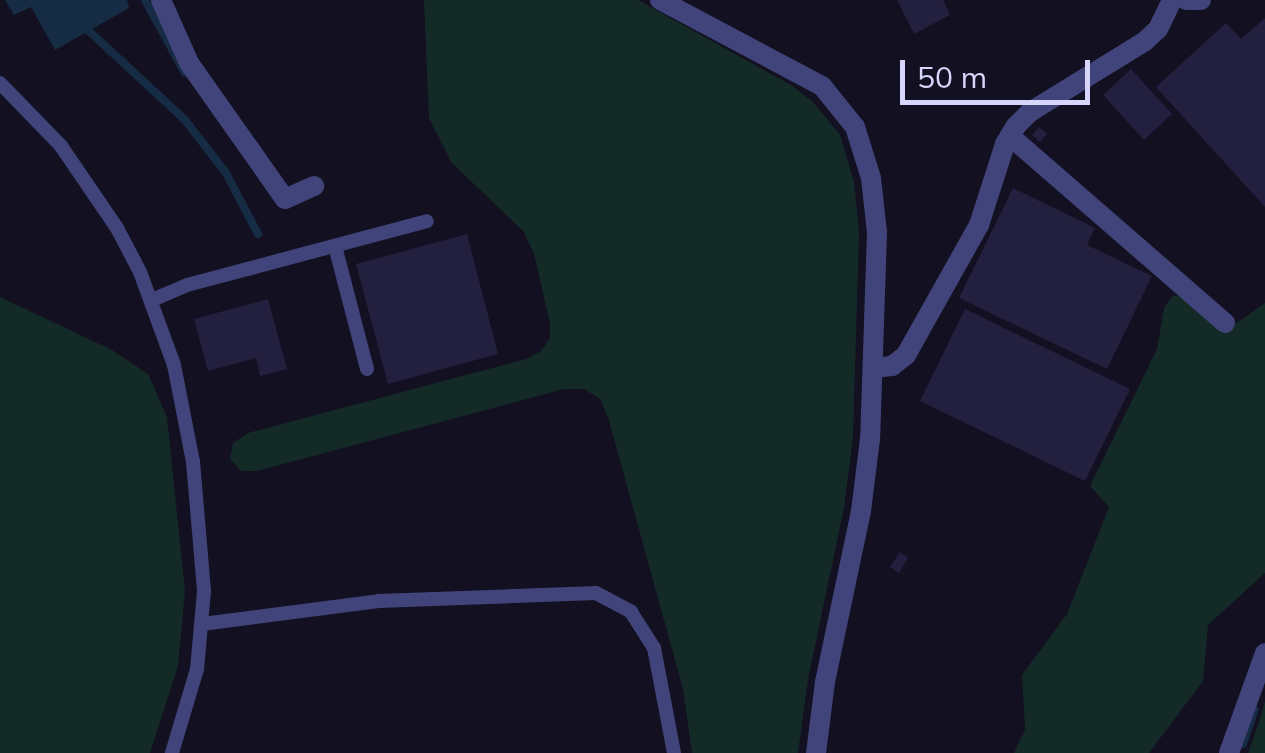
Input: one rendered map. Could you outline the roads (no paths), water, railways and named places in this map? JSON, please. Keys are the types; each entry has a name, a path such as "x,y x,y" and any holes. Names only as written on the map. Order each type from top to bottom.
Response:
{"street":[{"path":"160,0 189,63 286,199 314,186"},
{"path":"660,0 800,70 831,95 855,127 875,205 873,368 861,511 825,682 816,753"},
{"path":"873,368 892,366 906,356 979,226 1010,136 1030,112 1144,42 1158,29 1172,0"},
{"path":"1186,0 1201,0"},
{"path":"1010,136 1225,323"},
{"path":"1229,753 1265,653"}],"lane":[{"path":"0,83 61,146 117,228 152,300 186,413 202,552 202,624 192,688 172,753"},
{"path":"152,300 187,285 427,221"},
{"path":"335,246 367,369"},
{"path":"202,624 378,601 596,593 631,612 654,648 674,753"}],"water":[{"path":"5,0 127,0 129,8 55,50 31,7 14,15"}],"waterway":[{"path":"145,0 185,73"},
{"path":"89,31 185,120 226,173 258,234"},
{"path":"1243,744 1255,710"}]}
